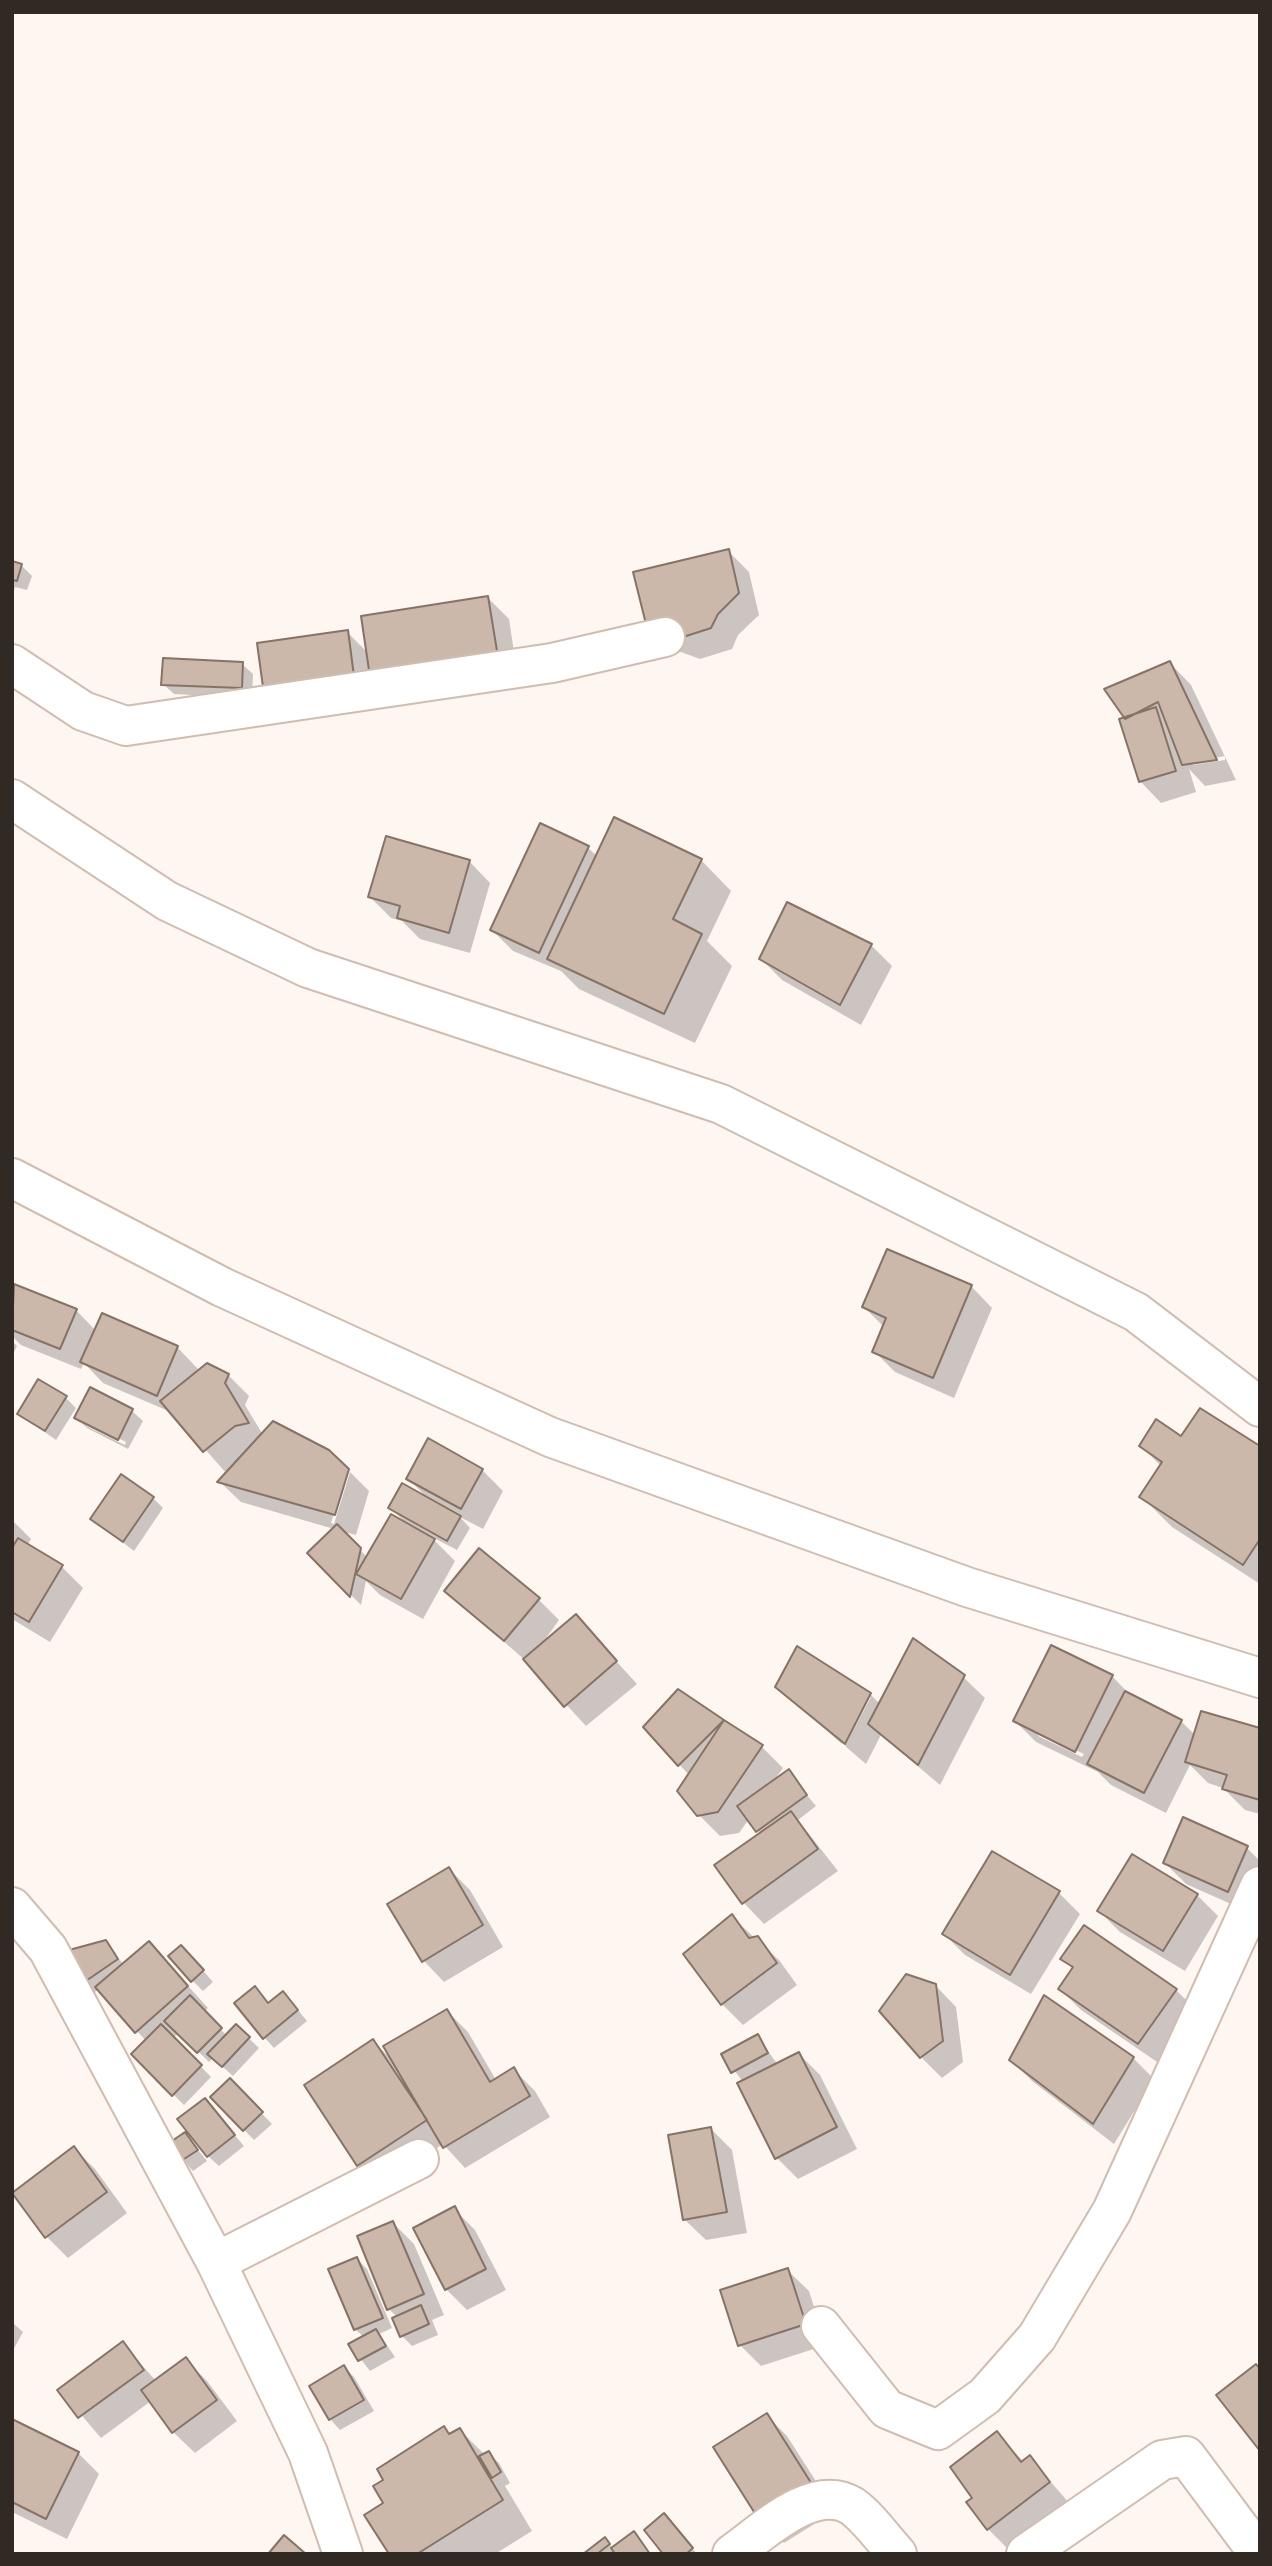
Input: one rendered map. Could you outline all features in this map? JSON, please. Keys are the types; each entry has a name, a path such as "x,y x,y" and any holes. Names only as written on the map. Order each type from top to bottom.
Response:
{"street":[{"path":"12,664 83,711 126,726 552,663 665,637"},
{"path":"12,799 167,901 308,968 721,1104 1136,1312 1260,1407"},
{"path":"12,1178 222,1287 550,1437 967,1587 1260,1678"},
{"path":"821,2326 887,2409 938,2430 985,2396 1037,2337 1112,2211 1260,1886"},
{"path":"12,1907 48,1949 216,2262 308,2453 343,2554"},
{"path":"216,2262 419,2159"},
{"path":"1026,2554 1162,2460 1186,2456 1259,2554"},
{"path":"732,2554 798,2509 822,2498 851,2506 897,2554"}],"building":[{"path":"729,549 739,593 718,614 711,628 677,639 647,628 633,572"},
{"path":"12,561 22,564 17,581 12,580"},
{"path":"488,596 498,657 370,677 361,616"},
{"path":"348,630 355,684 263,687 257,643"},
{"path":"163,658 243,662 242,688 161,685"},
{"path":"1170,661 1217,760 1182,765 1158,702 1125,719 1104,689"},
{"path":"1156,707 1176,771 1139,782 1119,719"},
{"path":"614,817 702,859 673,919 702,934 664,1014 547,959"},
{"path":"540,823 589,846 539,953 490,930"},
{"path":"386,836 470,860 449,933 397,918 400,906 368,897"},
{"path":"787,902 872,944 840,1005 759,959"},
{"path":"887,1249 972,1285 933,1378 872,1352 886,1318 862,1307"},
{"path":"14,1284 77,1309 60,1349 12,1330"},
{"path":"102,1313 178,1346 157,1396 80,1362"},
{"path":"207,1363 229,1374 225,1383 249,1423 235,1426 203,1452 160,1401"},
{"path":"38,1379 67,1396 45,1431 17,1414"},
{"path":"90,1387 133,1409 118,1440 74,1418"},
{"path":"1200,1408 1260,1446 1260,1539 1243,1565 1139,1497 1162,1462 1139,1446 1156,1419 1181,1436"},
{"path":"273,1421 329,1450 349,1469 335,1515 217,1482"},
{"path":"428,1438 483,1469 461,1509 406,1479"},
{"path":"121,1474 154,1497 123,1542 90,1519"},
{"path":"402,1483 461,1516 447,1541 388,1508"},
{"path":"391,1514 435,1539 401,1599 356,1574"},
{"path":"337,1524 361,1548 350,1597 307,1553"},
{"path":"18,1538 63,1565 29,1622 12,1612 12,1548"},
{"path":"479,1548 540,1598 504,1641 444,1591"},
{"path":"576,1614 617,1661 564,1707 523,1659"},
{"path":"913,1638 965,1675 918,1765 868,1724"},
{"path":"1051,1645 1113,1675 1075,1752 1013,1721"},
{"path":"797,1646 871,1693 845,1744 775,1687"},
{"path":"678,1689 724,1720 678,1766 643,1727"},
{"path":"1125,1691 1182,1720 1144,1793 1087,1764"},
{"path":"1201,1711 1260,1728 1260,1800 1222,1789 1227,1775 1185,1762"},
{"path":"724,1720 763,1745 718,1812 697,1816 677,1791"},
{"path":"789,1769 807,1795 756,1832 737,1806"},
{"path":"791,1811 818,1849 742,1904 714,1865"},
{"path":"1183,1817 1248,1846 1228,1892 1163,1863"},
{"path":"992,1851 1060,1891 1010,1975 942,1934"},
{"path":"1132,1854 1198,1894 1163,1951 1097,1911"},
{"path":"449,1867 483,1925 422,1962 387,1904"},
{"path":"732,1914 749,1938 758,1936 777,1963 721,2005 683,1954"},
{"path":"1084,1925 1177,1989 1138,2044 1058,1989 1073,1967 1060,1959"},
{"path":"106,1940 118,1959 80,1985 58,1953"},
{"path":"149,1941 188,1986 135,2033 95,1987"},
{"path":"181,1945 204,1970 191,1982 168,1956"},
{"path":"906,1974 936,1984 943,2041 920,2058 879,2011"},
{"path":"255,1986 268,2003 283,1991 298,2010 263,2039 234,2003"},
{"path":"190,1995 222,2028 197,2053 164,2021"},
{"path":"1044,1995 1134,2057 1093,2124 1009,2060"},
{"path":"447,2009 490,2082 514,2067 530,2096 443,2148 383,2046"},
{"path":"161,2024 202,2065 172,2096 131,2054"},
{"path":"236,2024 250,2037 222,2067 207,2054"},
{"path":"758,2034 768,2053 731,2073 721,2054"},
{"path":"373,2039 427,2120 357,2166 304,2085"},
{"path":"799,2052 837,2127 775,2159 737,2083"},
{"path":"230,2078 263,2112 243,2131 210,2097"},
{"path":"205,2098 235,2135 207,2157 177,2119"},
{"path":"711,2127 727,2212 683,2220 668,2135"},
{"path":"185,2132 198,2150 181,2161 169,2143"},
{"path":"74,2146 107,2192 45,2238 12,2193"},
{"path":"455,2206 486,2269 445,2290 413,2228"},
{"path":"393,2221 424,2294 387,2310 357,2236"},
{"path":"357,2257 383,2318 354,2330 328,2269"},
{"path":"788,2268 806,2324 738,2346 720,2290"},
{"path":"421,2305 429,2324 400,2337 392,2318"},
{"path":"376,2329 386,2346 358,2361 348,2344"},
{"path":"123,2341 144,2370 78,2418 57,2390"},
{"path":"186,2357 217,2400 172,2433 141,2390"},
{"path":"1256,2364 1260,2369 1260,2451 1216,2395"},
{"path":"344,2365 364,2400 329,2420 309,2386"},
{"path":"767,2413 815,2489 761,2523 713,2447"},
{"path":"12,2419 79,2452 46,2519 12,2502"},
{"path":"444,2426 449,2434 460,2428 503,2500 417,2554 389,2554 364,2515 383,2503 373,2486 383,2480 377,2469"},
{"path":"997,2431 1021,2462 1030,2455 1050,2482 987,2530 966,2502 972,2498 950,2467"},
{"path":"489,2451 501,2472 492,2478 479,2456"},
{"path":"664,2513 693,2548 686,2554 663,2554 644,2530"},
{"path":"634,2531 650,2554 615,2554 611,2548"},
{"path":"284,2535 306,2554 268,2554"},
{"path":"605,2537 610,2544 597,2554 583,2554"}]}
